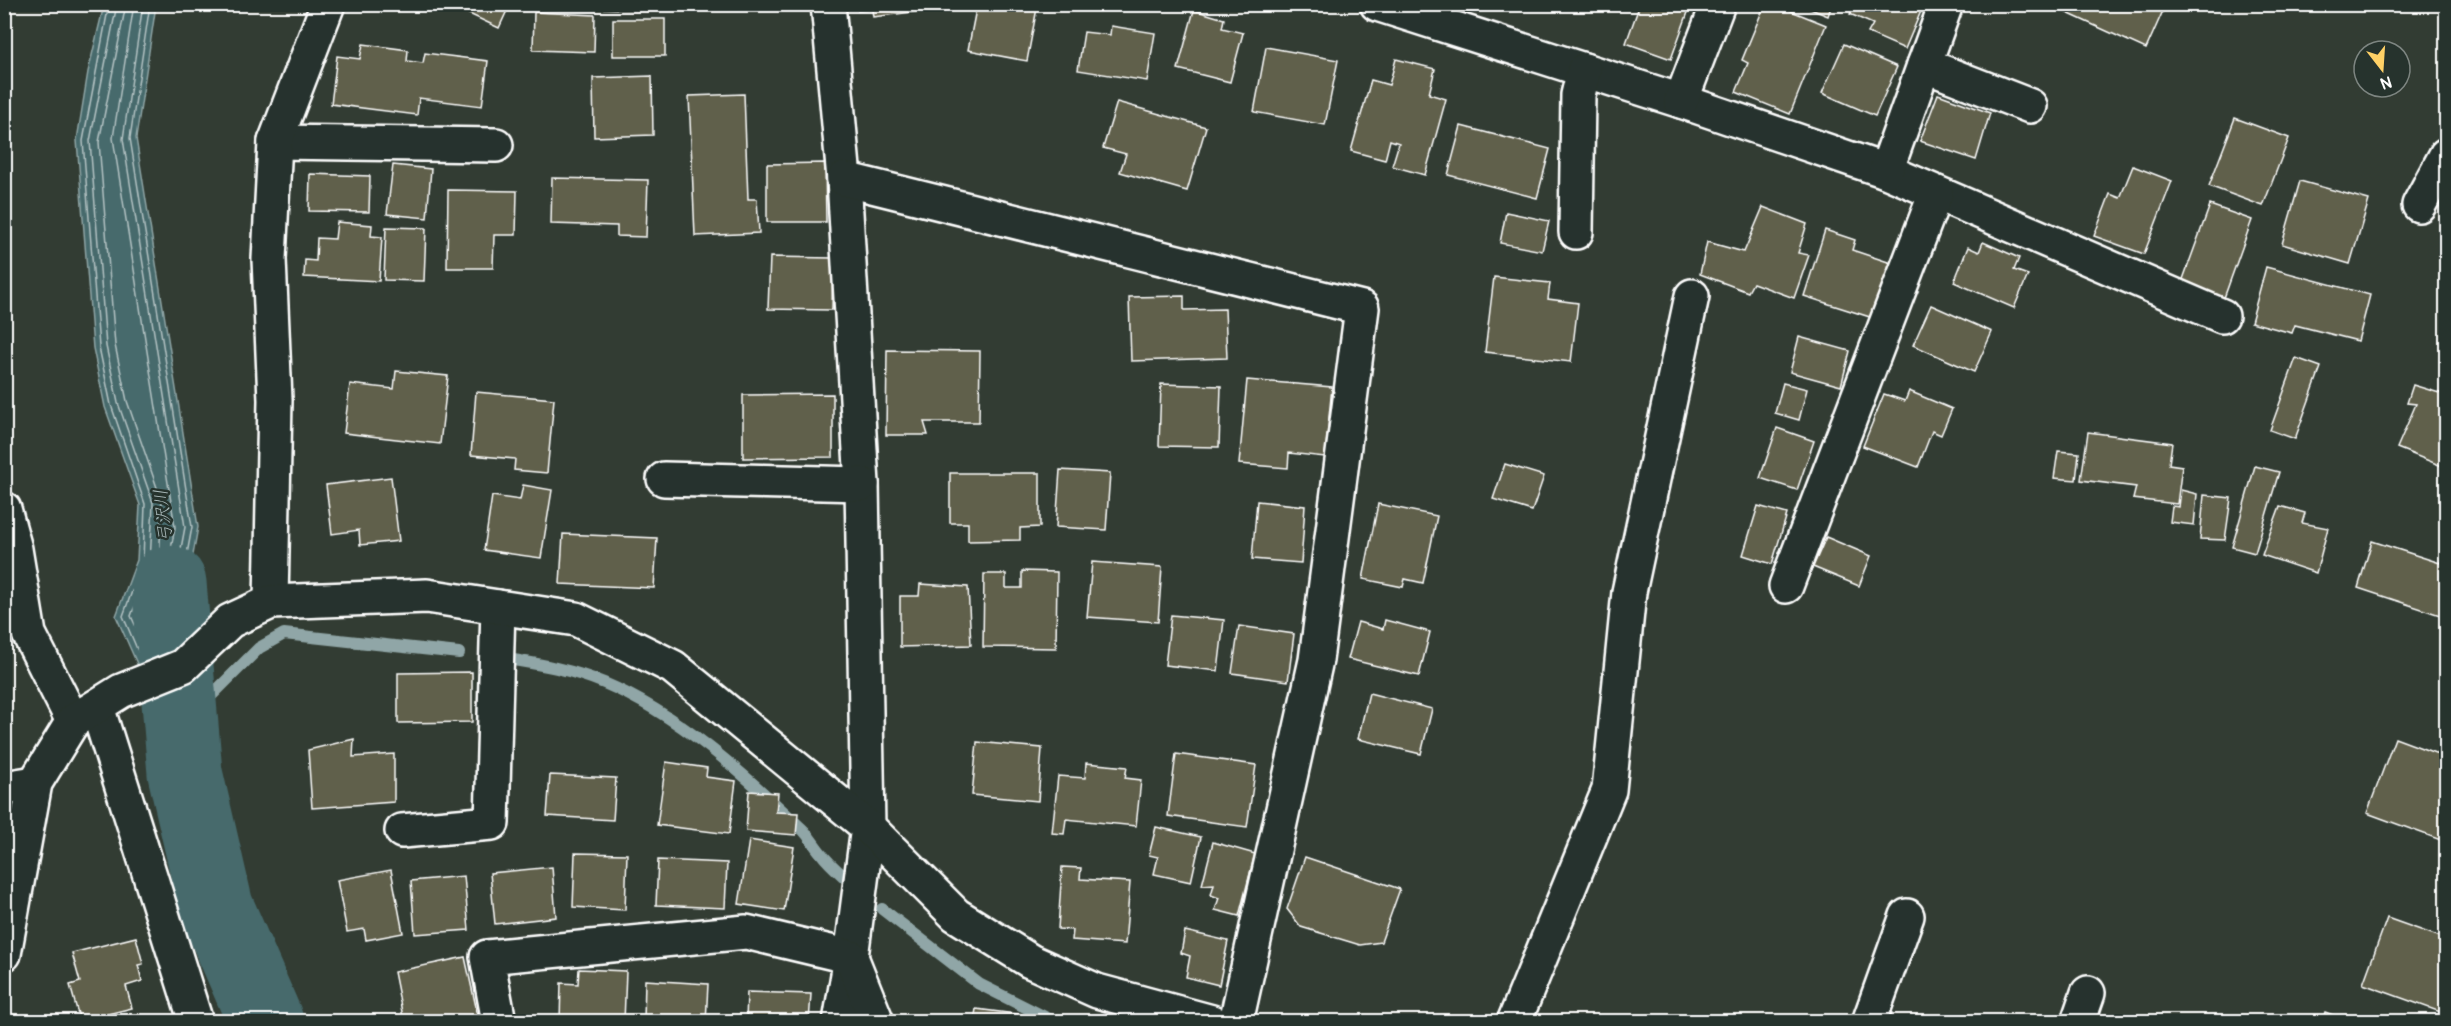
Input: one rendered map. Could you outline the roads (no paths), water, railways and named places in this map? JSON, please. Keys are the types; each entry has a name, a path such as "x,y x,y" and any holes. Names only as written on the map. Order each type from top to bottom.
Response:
{"street":[{"path":"271,602 275,400 269,259 275,142 328,4"},
{"path":"828,4 844,179 862,484 868,827 840,1022"},
{"path":"1377,4 1681,101 1886,171 2222,316"},
{"path":"1681,101 1718,4"},
{"path":"1886,171 1946,4"},
{"path":"1924,65 2030,106"},
{"path":"1576,232 1578,95 1584,70"},
{"path":"275,142 496,145"},
{"path":"2418,205 2446,155"},
{"path":"844,179 1362,308 1316,660 1236,1022"},
{"path":"1786,586 1936,193"},
{"path":"1514,1022 1609,790 1629,592 1692,296"},
{"path":"664,479 862,484"},
{"path":"4,509 15,549 29,634 97,706 196,1022"},
{"path":"4,954 20,785 97,706 183,666 230,621 271,602 427,596 576,619 673,667 868,827 956,915 1030,961 1097,991 1212,1022"},
{"path":"402,831 492,824 498,607"},
{"path":"1869,1022 1907,916"},
{"path":"499,1022 487,957 746,932 851,957"},
{"path":"851,957 877,1022"}],"water":[{"path":"104,5 156,5 136,138 198,527 175,655 142,675 116,616 137,560 140,505 105,407 93,348 77,140 88,72"}],"waterway":[{"name":"弓沢川","path":"169,583 185,773 216,907 266,1022"},
{"path":"180,714 197,710 259,648 284,634 459,653"},
{"path":"507,659 556,668 592,678 658,711 709,747 757,787 804,831 828,861 850,882"},
{"path":"882,909 979,984 1055,1022"}]}
